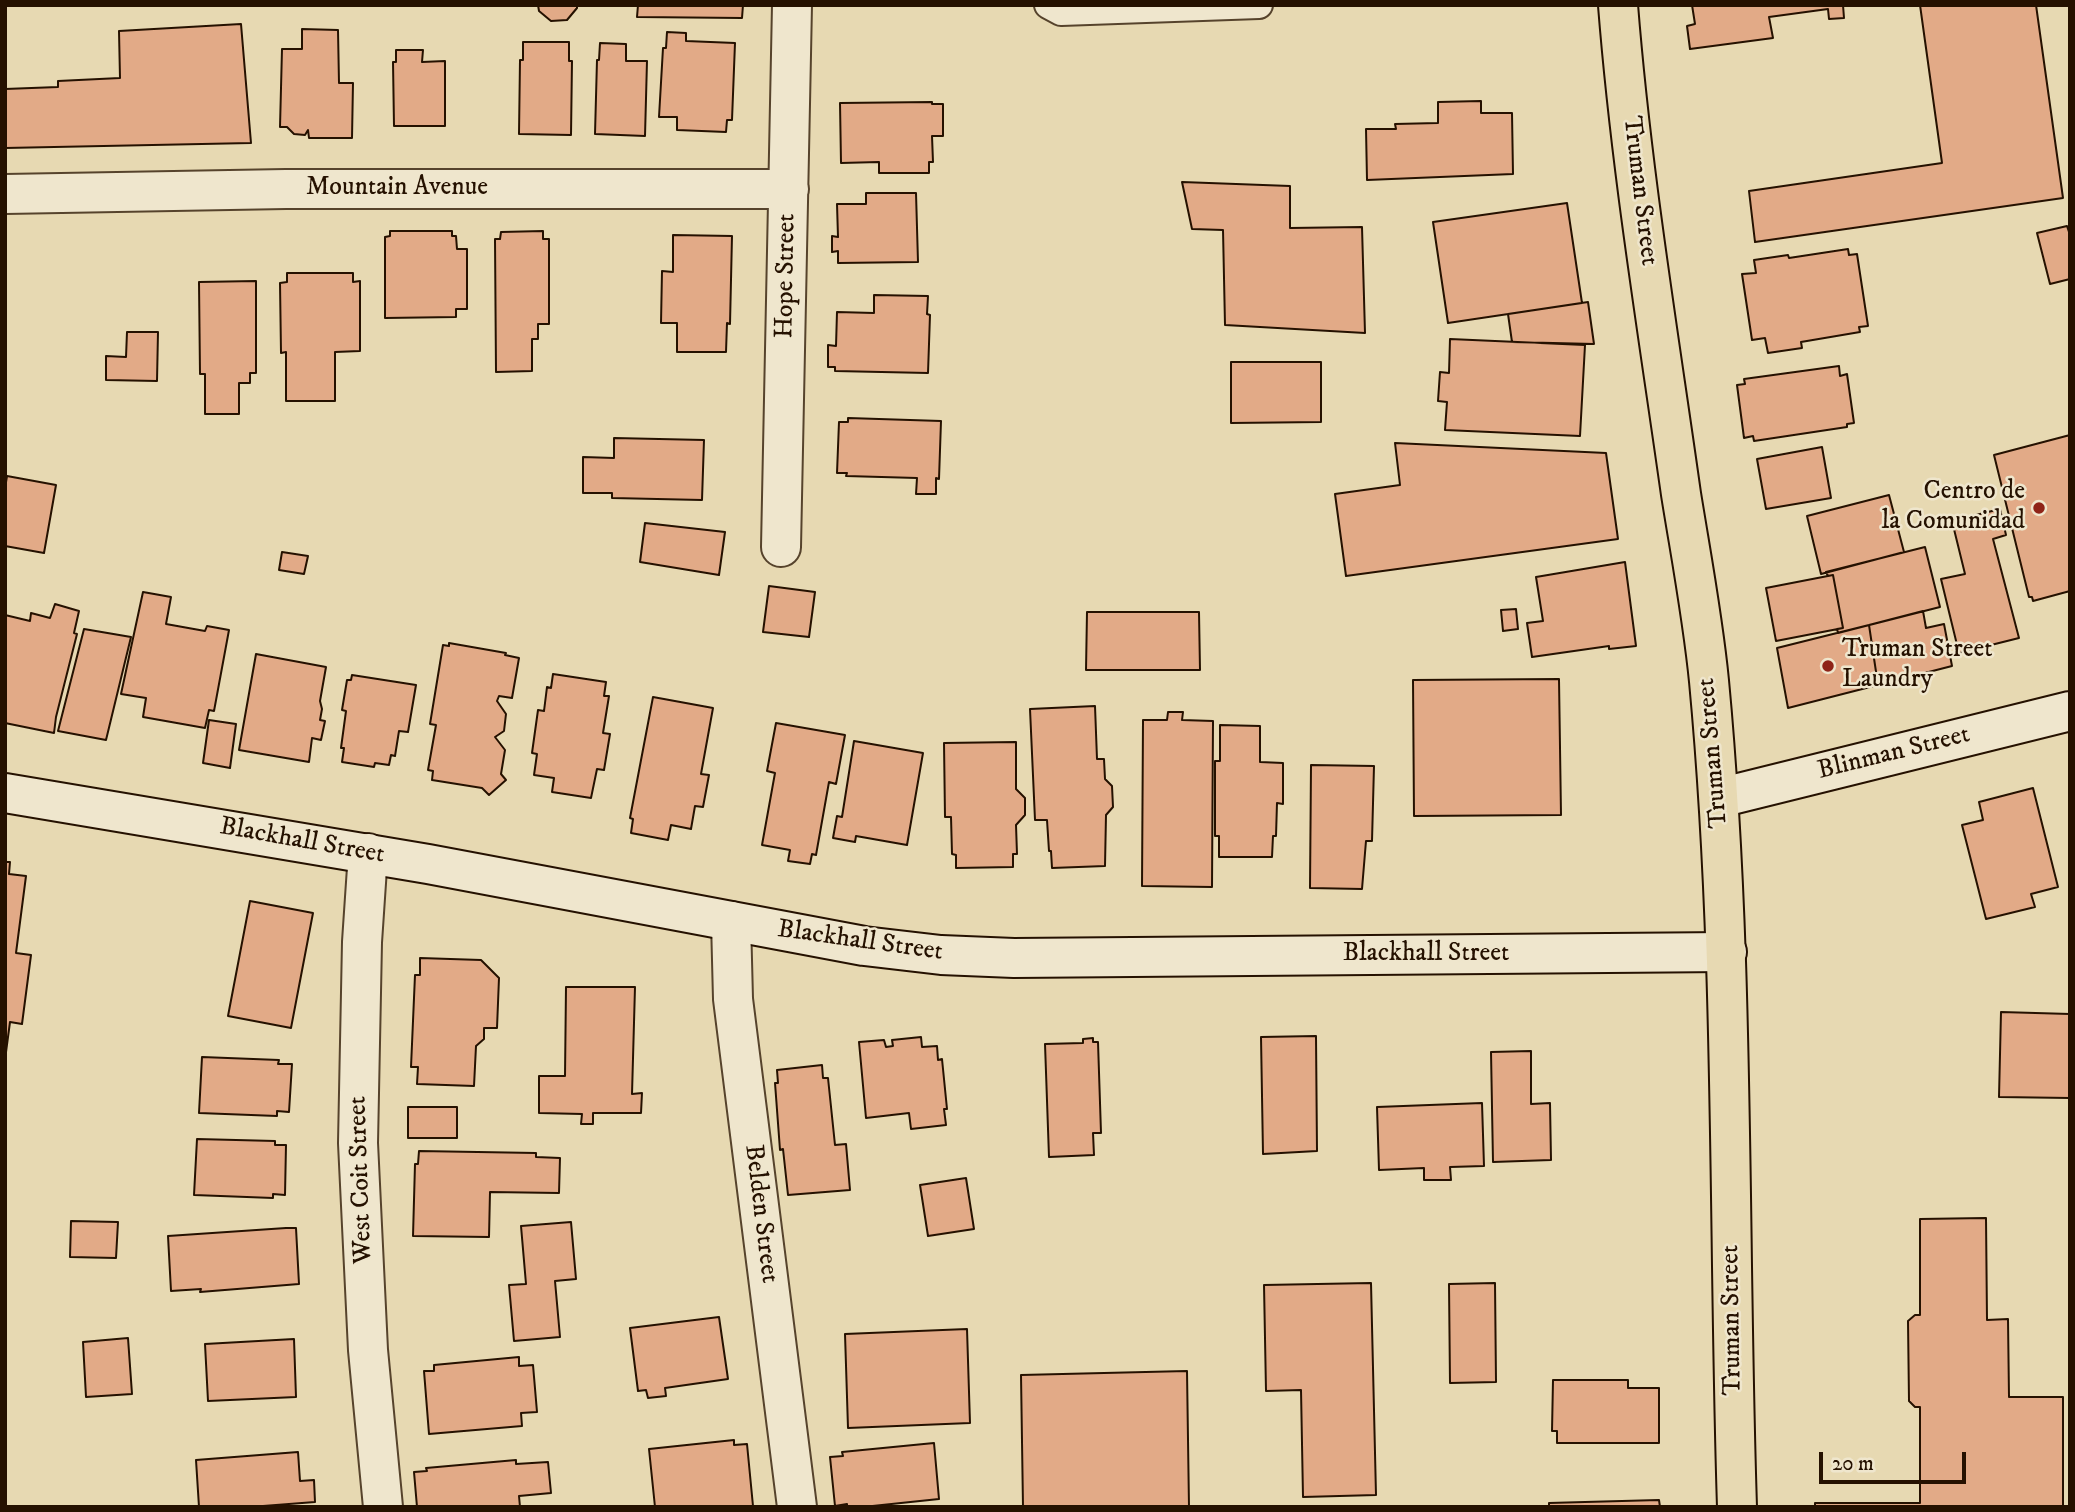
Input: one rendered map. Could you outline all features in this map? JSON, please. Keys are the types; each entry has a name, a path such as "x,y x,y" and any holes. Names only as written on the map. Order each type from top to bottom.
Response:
{"main road":[{"name":"Truman Street","path":"1618,5 1645,247 1708,677 1718,798 1727,952 1737,1507"}],"street":[{"name":"Hope Street","path":"781,547 793,5"},
{"name":"Mountain Avenue","path":"5,194 286,189 789,189"},
{"name":"Blinman Street","path":"1718,798 2070,710"},
{"name":"Blackhall Street","path":"5,793 368,853 864,946 940,955 1014,958 1727,952"},
{"name":"West Coit Street","path":"368,853 362,942 358,1143 368,1350 383,1507"},
{"name":"Belden Street","path":"731,921 733,999 797,1507"}],"lane":[{"path":"1048,5 1061,12 1259,5"}],"building":[{"path":"538,5 577,5 577,8 567,20 551,21 539,11"},
{"path":"638,5 743,5 742,18 637,17"},
{"path":"1692,5 1843,5 1844,18 1829,19 1828,9 1769,17 1773,38 1690,49 1687,26 1695,24"},
{"path":"1920,5 2036,5 2063,198 1755,242 1749,191 1942,163"},
{"path":"241,24 251,143 5,148 5,89 58,87 58,81 120,78 119,31"},
{"path":"302,29 338,30 339,83 353,83 352,138 309,138 308,130 305,135 294,134 287,127 280,127 282,49 302,49"},
{"path":"667,32 686,33 686,41 735,43 732,120 727,120 726,132 677,130 677,117 659,117 663,48 666,48"},
{"path":"523,42 569,42 569,61 572,61 571,135 519,134 520,60 523,60"},
{"path":"600,43 626,44 626,61 647,61 645,136 595,134"},
{"path":"396,50 423,50 422,62 445,61 445,126 394,126 393,62 396,62"},
{"path":"1481,101 1481,113 1512,113 1513,174 1367,180 1366,129 1396,129 1395,124 1438,123 1438,102"},
{"path":"840,103 943,104 943,136 932,136 933,162 929,162 929,173 879,173 879,162 841,163"},
{"path":"1182,182 1290,186 1290,228 1362,227 1365,333 1225,325 1223,230 1192,229"},
{"path":"866,193 916,193 918,262 838,263 838,251 832,252 832,236 838,237 837,204 866,204"},
{"path":"1567,203 1582,303 1448,323 1433,222"},
{"path":"2067,226 2070,235 2070,279 2050,284 2037,233"},
{"path":"390,231 452,231 452,236 456,236 457,249 467,249 467,309 456,309 456,317 385,318 385,237 390,236"},
{"path":"543,231 543,239 549,239 549,324 538,324 538,339 532,339 532,371 496,372 495,239 500,239 501,232"},
{"path":"673,235 732,236 730,324 727,323 726,352 677,352 677,323 661,323 662,271 673,272"},
{"path":"1848,249 1849,255 1857,254 1868,326 1859,327 1860,332 1801,342 1802,348 1768,353 1765,338 1752,340 1742,274 1756,273 1754,260"},
{"path":"287,273 353,273 353,282 360,281 360,351 335,352 335,401 286,401 286,352 281,353 280,283 287,282"},
{"path":"256,281 256,373 250,373 250,383 239,383 239,414 205,414 205,374 200,374 199,282"},
{"path":"874,295 928,296 928,373 835,371 835,367 828,367 828,345 836,346 837,312 874,313"},
{"path":"1588,302 1594,344 1512,342 1508,314"},
{"path":"127,332 158,332 157,381 106,380 106,356 126,357"},
{"path":"1450,339 1585,345 1580,436 1445,430 1447,402 1438,401 1440,372 1449,373"},
{"path":"1231,362 1321,362 1321,422 1231,423"},
{"path":"1839,366 1840,376 1847,374 1854,423 1847,424 1847,427 1754,441 1753,436 1744,438 1737,385 1745,384 1744,379"},
{"path":"848,418 941,421 936,494 916,494 917,478 846,476 847,473 837,473 839,422 848,422"},
{"name":"Centro de la Comunidad","path":"2070,435 2070,591 2033,601 2032,597 2029,597 1994,455"},
{"path":"614,438 704,440 702,500 612,498 612,493 583,493 583,457 614,458"},
{"path":"1395,443 1606,453 1618,539 1346,576 1335,494 1400,485"},
{"path":"1822,447 1831,498 1766,509 1757,459"},
{"path":"7,476 56,485 44,553 5,546"},
{"path":"1889,495 1904,552 1821,574 1807,516"},
{"path":"2000,509 2006,535 1993,539 2019,638 1959,653 1941,579 1965,574 1952,521"},
{"path":"645,523 725,532 719,575 640,562"},
{"path":"1925,547 1940,607 1838,633 1837,629 1843,628 1833,575 1828,576 1826,572"},
{"path":"282,552 308,556 304,574 279,570"},
{"path":"1625,562 1636,646 1609,649 1609,646 1532,657 1527,623 1543,621 1536,577"},
{"path":"1833,575 1843,628 1776,641 1766,588"},
{"path":"769,586 815,592 809,637 763,632"},
{"path":"143,592 171,597 166,624 205,631 207,626 229,630 214,711 209,710 205,728 143,717 146,698 121,694"},
{"path":"55,604 79,611 74,633 77,634 54,733 5,723 5,615 30,621 31,613 50,618"},
{"path":"1516,609 1518,629 1503,631 1501,610"},
{"path":"1923,611 1926,628 1944,624 1952,666 1878,685 1869,625"},
{"path":"1087,612 1199,612 1200,670 1086,670"},
{"name":"Truman Street Laundry","path":"1869,625 1878,685 1788,708 1777,648"},
{"path":"84,629 131,637 106,740 58,731"},
{"path":"449,643 506,653 505,655 519,658 512,698 499,696 497,701 506,714 504,731 495,737 505,750 501,774 506,780 489,795 482,788 432,780 433,771 428,770 436,725 430,724 443,645 449,646"},
{"path":"256,654 326,667 320,701 320,720 325,721 321,740 312,738 309,762 239,750"},
{"path":"553,674 606,682 604,696 609,696 603,733 610,734 604,770 597,769 591,798 552,792 554,778 534,775 537,754 532,753 538,710 544,711 547,687 551,688"},
{"path":"352,675 416,685 408,732 399,731 395,756 391,755 389,765 375,763 374,767 342,762 346,711 342,710 347,680 351,680"},
{"path":"1559,679 1561,815 1414,816 1413,680"},
{"path":"653,697 713,708 701,774 709,775 703,807 695,806 691,829 671,825 668,840 631,833 633,819 630,818"},
{"path":"1095,706 1097,759 1104,759 1105,779 1112,786 1113,807 1106,815 1105,866 1052,868 1047,820 1035,820 1030,709"},
{"path":"1168,712 1183,712 1182,720 1213,721 1212,887 1142,886 1143,720 1167,720"},
{"path":"209,720 236,724 230,768 203,763"},
{"path":"776,723 845,735 836,784 829,782 816,855 812,854 810,864 788,861 790,850 762,845 775,773 767,771"},
{"path":"1220,725 1260,726 1260,762 1283,763 1283,804 1277,803 1272,857 1219,857 1219,836 1215,836 1215,761 1220,761"},
{"path":"854,741 923,753 907,845 856,836 855,842 833,838 837,816 842,817"},
{"path":"1016,742 1016,789 1025,798 1025,815 1016,825 1017,854 1013,854 1013,867 956,868 956,855 952,854 951,817 945,817 944,743"},
{"path":"1311,765 1374,766 1372,841 1366,841 1362,889 1310,888"},
{"path":"2033,788 2058,887 2031,894 2035,907 1986,919 1962,825 1983,820 1979,802"},
{"path":"5,862 10,862 9,874 26,876 16,953 31,955 22,1024 10,1022 6,1052"},
{"path":"250,901 313,913 291,1028 228,1016"},
{"path":"420,958 481,960 499,978 497,1028 484,1028 484,1039 476,1046 474,1086 417,1084 418,1067 411,1067 415,975 420,975"},
{"path":"566,987 635,987 632,1094 642,1093 641,1113 593,1113 593,1124 581,1124 582,1114 539,1113 539,1076 565,1076"},
{"path":"2001,1012 2070,1014 2070,1098 1999,1097"},
{"path":"1316,1036 1317,1151 1263,1154 1261,1037"},
{"path":"921,1037 922,1047 937,1046 938,1060 942,1059 946,1125 911,1129 909,1113 866,1118 859,1042 884,1040 886,1047 893,1046 892,1040"},
{"path":"1093,1038 1093,1042 1098,1042 1101,1133 1093,1133 1094,1155 1049,1157 1045,1044 1083,1043 1083,1039"},
{"path":"1531,1051 1531,1104 1550,1103 1551,1160 1493,1162 1491,1052"},
{"path":"202,1057 279,1060 278,1064 292,1064 289,1112 277,1111 277,1116 199,1113"},
{"path":"822,1065 823,1078 828,1078 835,1145 846,1144 850,1190 788,1195 783,1149 780,1150 775,1083 778,1083 777,1070"},
{"path":"1482,1103 1484,1166 1450,1167 1451,1180 1424,1180 1424,1168 1379,1170 1377,1107"},
{"path":"408,1107 457,1107 457,1138 408,1138"},
{"path":"197,1139 275,1141 275,1145 286,1145 285,1195 273,1194 273,1198 194,1195"},
{"path":"419,1151 536,1153 536,1157 560,1158 559,1193 490,1192 489,1237 413,1236 415,1164 418,1164"},
{"path":"966,1178 974,1229 928,1236 920,1185"},
{"path":"1986,1218 1987,1320 2008,1319 2009,1397 2063,1397 2063,1507 1815,1507 1815,1503 1920,1503 1920,1407 1915,1407 1909,1401 1908,1321 1915,1315 1920,1315 1920,1219"},
{"path":"71,1221 118,1222 116,1258 70,1257"},
{"path":"571,1222 576,1279 555,1281 560,1337 514,1341 509,1285 526,1284 521,1226"},
{"path":"296,1228 299,1284 200,1292 201,1289 171,1291 168,1236"},
{"path":"1371,1283 1376,1495 1303,1497 1301,1390 1266,1391 1264,1285"},
{"path":"1495,1283 1496,1382 1450,1383 1449,1284"},
{"path":"719,1317 728,1379 665,1388 666,1396 648,1398 646,1390 638,1391 630,1328"},
{"path":"967,1329 970,1423 848,1428 845,1334"},
{"path":"128,1338 132,1394 86,1397 83,1342"},
{"path":"294,1339 296,1397 208,1401 205,1344"},
{"path":"519,1357 519,1366 533,1365 537,1412 521,1413 522,1426 429,1434 424,1371 434,1371 434,1365"},
{"path":"1187,1371 1189,1507 1023,1507 1021,1375"},
{"path":"1553,1380 1628,1380 1628,1388 1659,1388 1659,1443 1557,1443 1557,1431 1552,1431"},
{"path":"734,1440 734,1445 747,1444 753,1506 655,1507 649,1449"},
{"path":"934,1443 939,1499 863,1507 847,1507 847,1504 835,1506 830,1457 843,1456 842,1452"},
{"path":"298,1452 300,1481 314,1480 315,1502 250,1507 199,1507 196,1460"},
{"path":"516,1460 516,1464 548,1462 551,1493 519,1496 520,1507 417,1507 414,1472 427,1471 426,1468"},
{"path":"1659,1500 1660,1507 1536,1507 1549,1506 1549,1503"}],"place":[{"name":"Centro de la Comunidad","path":"2039,508"},
{"name":"Truman Street Laundry","path":"1828,666"}]}
